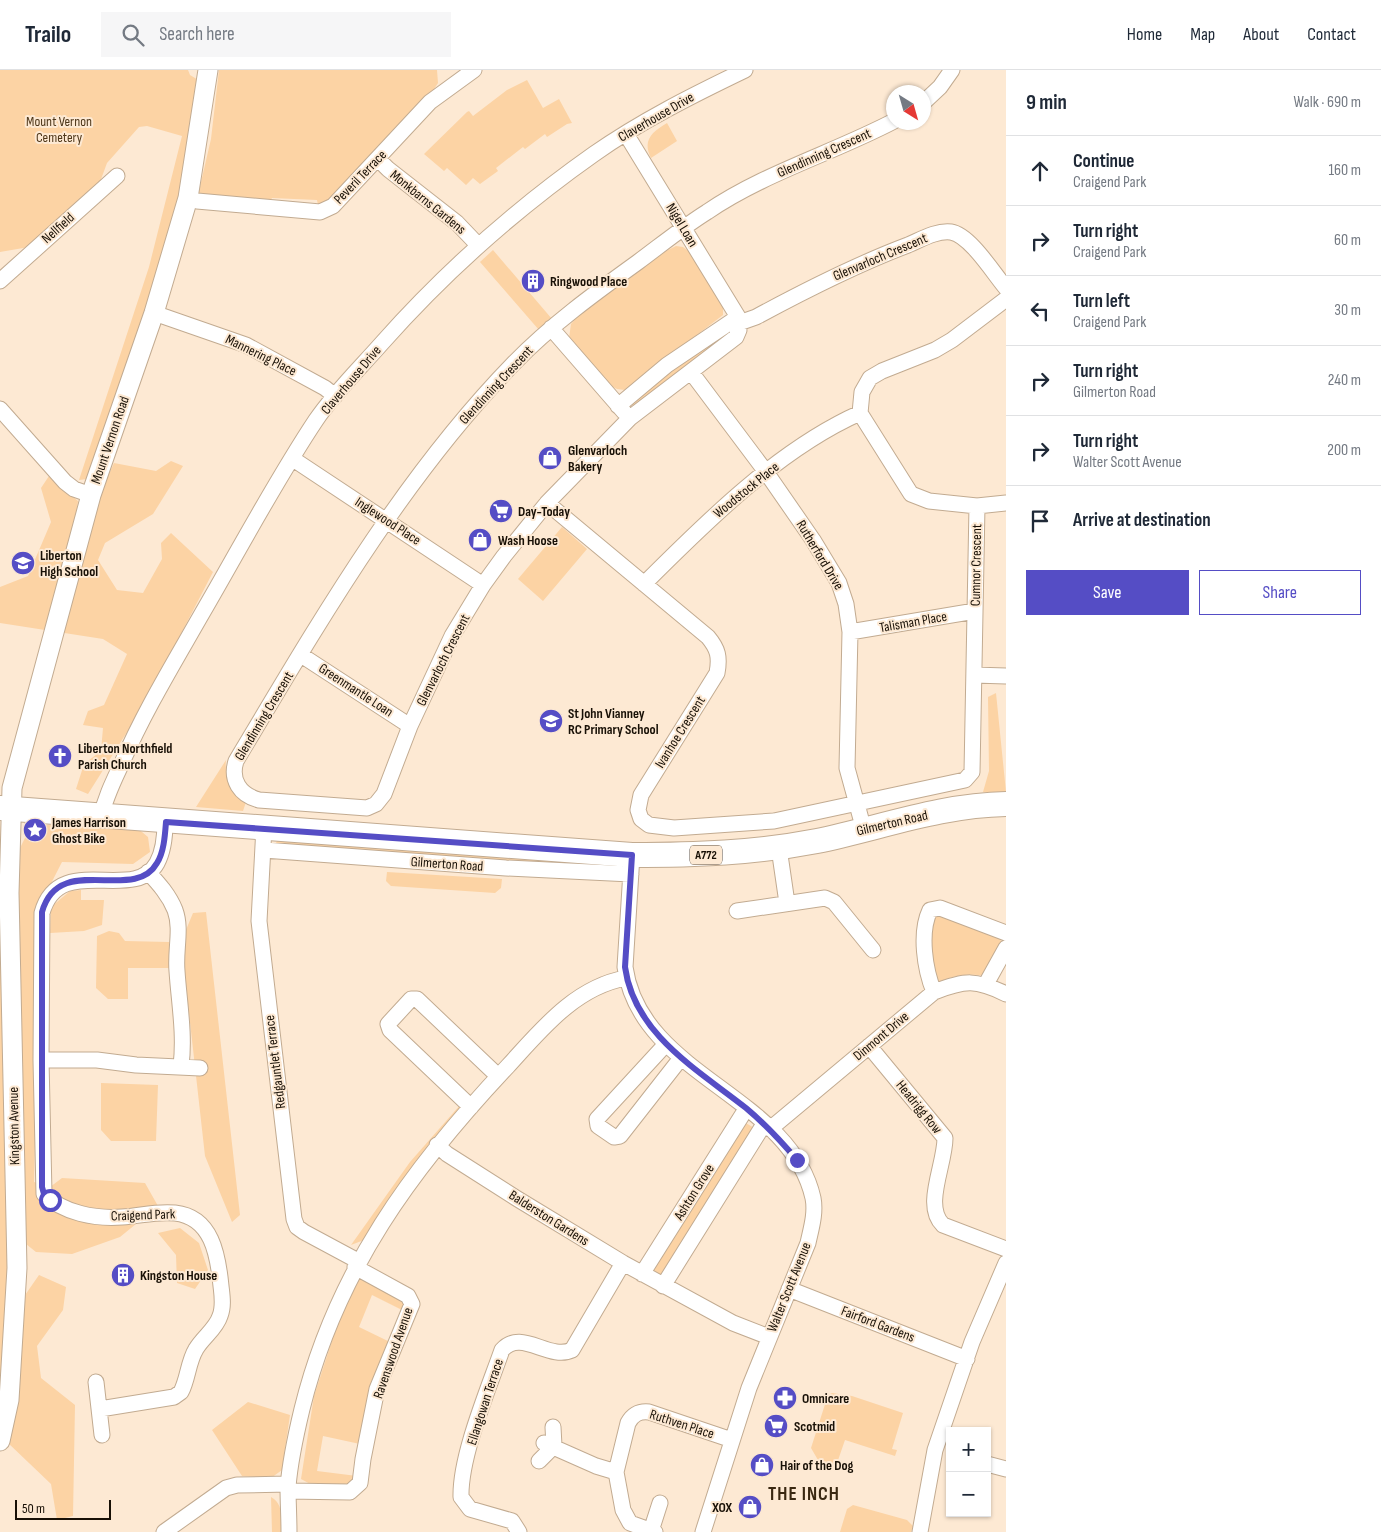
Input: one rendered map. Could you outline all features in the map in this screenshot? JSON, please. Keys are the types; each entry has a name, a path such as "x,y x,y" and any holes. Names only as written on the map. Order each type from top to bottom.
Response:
{"main road":[{"name":"Gilmerton Road","path":"5,809 166,822 264,838 632,864 779,848 969,805 1006,804"}],"street":[{"name":"Mount Vernon Road","path":"5,809 91,495 154,313 188,198 208,70"},
{"name":"Peveril Terrace","path":"188,198 198,201 320,212 333,206 430,102 451,76 474,70"},
{"name":"Claverhouse Drive","path":"101,817 104,803 129,746 158,691 293,459 316,421 335,396 411,311 478,245 567,174 626,134 679,103 745,70"},
{"path":"931,95 940,87 952,70"},
{"name":"Glendinning Crescent","path":"237,784 233,770 236,761 387,520 432,456 514,363 551,328 707,211 740,192 886,125"},
{"name":"Nigel Loan","path":"626,134 685,228 738,320"},
{"name":"Monkbarns Gardens","path":"378,159 457,223 478,245"},
{"name":"Nellfield","path":"0,281 117,176"},
{"name":"Glenvarloch Crescent","path":"618,406 667,365 738,320 756,317 864,262 936,234 951,232 962,237 973,246 1006,288"},
{"path":"860,413 862,392 870,378 882,371 935,350 952,340 1006,299"},
{"name":"Mannering Place","path":"154,313 246,345 325,388 335,396"},
{"name":"Glenvarloch Crescent","path":"237,784 247,796 259,800 367,808 376,804 384,794 410,726 452,636 483,585 548,503 630,418 736,338 738,320"},
{"path":"551,328 630,418"},
{"name":"Rutherford Drive","path":"690,372 766,472 813,540 839,582 846,604 850,632 847,768 864,830"},
{"path":"0,409 64,482 74,489 91,495"},
{"name":"Woodstock Place","path":"644,584 706,522 766,472 832,425 860,413"},
{"name":"Cumnor Crescent","path":"856,804 966,780 972,772 976,611 977,506 929,501 911,494 860,413"},
{"name":"Inglewood Place","path":"293,459 483,585"},
{"path":"977,506 1006,502"},
{"name":"Ivanhoe Crescent","path":"548,503 708,637 717,648 719,659 717,673 641,795 638,810 641,819 649,825 674,828 692,827 774,821 856,804"},
{"name":"Talisman Place","path":"850,632 976,611"},
{"name":"Greenmantle Loan","path":"301,655 410,726"},
{"path":"974,675 1006,676"},
{"name":"Kingston Avenue","path":"0,1441 9,1400 17,1268 5,809"},
{"path":"166,822 160,856 156,865 148,872 169,896 176,911 178,928 177,970 181,999 181,1066"},
{"name":"Redgauntlet Terrace","path":"264,838 259,921 294,1219 297,1227 356,1264"},
{"path":"779,848 787,903"},
{"name":"Walter Scott Avenue","path":"632,864 625,954 626,978 635,1001 666,1044 767,1127 797,1160 813,1199 813,1220 808,1243 769,1337 732,1440 703,1532"},
{"name":"Craigend Park","path":"100,1409 174,1397 181,1392 195,1351 221,1315 222,1305 218,1256 204,1228 186,1215 156,1212 121,1217 93,1216 66,1208 50,1200 44,1194 41,1060 42,912 46,900 56,889 69,882 138,879 148,872"},
{"path":"737,911 825,898 834,902 873,950"},
{"path":"934,992 927,974 925,921 930,910 940,908 1006,933"},
{"path":"986,984 1006,948"},
{"path":"289,1532 288,1488 296,1433 323,1338 356,1264 419,1167 498,1076 563,1009 578,997 597,986 626,978"},
{"name":"Dinmont Drive","path":"767,1127 934,992 960,982 986,984 1006,994"},
{"path":"470,1107 390,1030 388,1024 411,999 417,999 498,1076"},
{"path":"666,1044 597,1119 598,1126 614,1137 620,1136 681,1058"},
{"name":"Headrigg Row","path":"869,1046 945,1138 945,1152 934,1203 936,1218 943,1225 1006,1249"},
{"path":"41,1060 103,1060 136,1066 200,1068"},
{"name":"Ashton Grove","path":"642,1274 746,1109"},
{"name":"Ashton Grove","path":"663,1286 767,1127"},
{"name":"Balderston Gardens","path":"437,1144 447,1154 623,1263 733,1323 769,1337"},
{"name":"Ellangowan Terrace","path":"519,1532 512,1521 470,1509 462,1497 463,1475 475,1426 502,1350 506,1345 518,1342 558,1353 572,1350 623,1263"},
{"path":"920,1532 935,1450 967,1359 1006,1263"},
{"name":"Ravenswood Avenue","path":"164,1532 226,1488 237,1485 350,1492 360,1483 377,1389 412,1304 408,1296 356,1264"},
{"name":"Fairford Gardens","path":"789,1289 967,1359"},
{"path":"96,1382 102,1435"},
{"name":"Ruthven Place","path":"660,1503 653,1531 635,1526 627,1519 617,1487 616,1472 628,1423 636,1413 649,1412 732,1440"},
{"path":"540,1461 549,1444 553,1427"},
{"path":"549,1444 596,1466 616,1472"},
{"path":"935,1450 946,1453"},
{"path":"991,1465 1006,1469"}],"green space":[{"name":"Mount Vernon Cemetery","path":"0,70 188,70 190,75 200,81 186,171 157,277 87,479 79,480 149,267 182,136 147,126 139,127 107,163 100,182 29,247 0,252"},
{"path":"219,70 437,70 438,83 432,92 333,199 318,205 317,200 272,198 269,203 198,195 211,139"},
{"path":"527,80 543,108 559,99 572,123 567,124 547,137 545,134 525,149 523,147 496,168 498,171 480,184 473,178 466,185 447,168 444,171 424,154 467,112 469,111 473,116 507,90"},
{"path":"667,123 677,141 651,158 648,152 648,141 653,133"},
{"path":"676,246 683,247 690,252 723,307 723,315 625,390 617,389 611,386 569,338 571,324 577,317 662,253"},
{"path":"493,250 552,319 539,330 480,262"},
{"path":"728,330 732,331 636,406 631,405 661,378"},
{"path":"171,461 183,466 153,514 105,543 98,560 117,590 143,593 162,559 161,543 171,533 213,572 144,705 88,794 76,789 84,764 101,751 103,728 83,725 88,711 104,705 127,654 103,639 0,623 0,587 28,576 51,522 41,488 49,476 78,501 76,518 88,520 114,463 156,471"},
{"path":"562,527 587,549 543,601 518,579"},
{"path":"996,693 1006,792 983,792 989,771 988,697"},
{"path":"226,760 226,773 230,784 246,802 243,811 196,807"},
{"path":"47,825 136,827 148,837 150,852 133,864 62,862 40,905 34,1182 50,1187 62,1178 145,1183 158,1206 120,1237 72,1254 36,1252 21,1240 17,854 27,834"},
{"path":"0,839 2,846 12,1254 0,1414"},
{"path":"277,841 573,861 572,866 274,847"},
{"path":"387,872 502,879 501,888 495,893 391,886 386,881"},
{"path":"81,890 81,900 104,900 102,925 84,931 50,933 51,907 70,891"},
{"path":"206,912 240,1215 232,1222 205,1156 181,942 193,913"},
{"path":"941,914 1000,937 1002,947 986,976 962,975 938,982 932,976 929,925 934,917"},
{"path":"109,931 119,933 125,941 169,942 169,968 128,968 128,999 108,999 96,988 97,936"},
{"path":"101,1083 158,1085 156,1141 111,1141 101,1130"},
{"path":"461,1104 465,1108 415,1165 364,1240 351,1245 410,1162"},
{"path":"744,1122 756,1129 664,1277 651,1269"},
{"path":"180,1228 199,1243 208,1270 195,1289 177,1283 176,1255 158,1233"},
{"path":"39,1275 66,1287 63,1310 37,1346 41,1378 75,1405 73,1516 57,1520 51,1484 7,1442 23,1298"},
{"path":"363,1276 405,1297 404,1311 372,1295 359,1327 392,1343 360,1444 323,1436 317,1471 357,1476 352,1487 314,1486 301,1479 314,1396 341,1313 359,1278"},
{"path":"832,1393 852,1396 903,1413 892,1449 897,1450 895,1456 845,1440 836,1466 818,1460 811,1448 828,1395"},
{"path":"248,1402 290,1415 282,1470 271,1478 242,1476 212,1430"},
{"path":"271,1497 280,1508 281,1532 272,1532"},
{"path":"853,1505 907,1520 913,1526 911,1532 840,1532 847,1509"}],"place":[{"name":"Ringwood Place","path":"533,281"},
{"name":"Glenvarloch Bakery","path":"550,458"},
{"name":"Day-Today","path":"501,511"},
{"name":"Wash Hoose","path":"480,540"},
{"name":"Liberton High School","path":"23,563"},
{"name":"St John Vianney RC Primary School","path":"551,721"},
{"name":"Liberton Northfield Parish Church","path":"60,756"},
{"name":"James Harrison Ghost Bike","path":"35,830"},
{"name":"Kingston House","path":"123,1275"},
{"name":"Omnicare","path":"785,1398"},
{"name":"Scotmid","path":"776,1426"},
{"name":"Hair of the Dog","path":"762,1465"},
{"name":"XOX","path":"750,1507"}],"district":[{"name":"THE INCH","path":"804,1494"}],"route":[{"path":"50,1200 44,1194 42,1187 42,912 46,900 56,889 69,882 138,879 148,872 156,865 160,856 166,822 264,827 632,855 625,967 626,978 635,1001 645,1018 666,1044 688,1064 764,1124 797,1160"}]}
